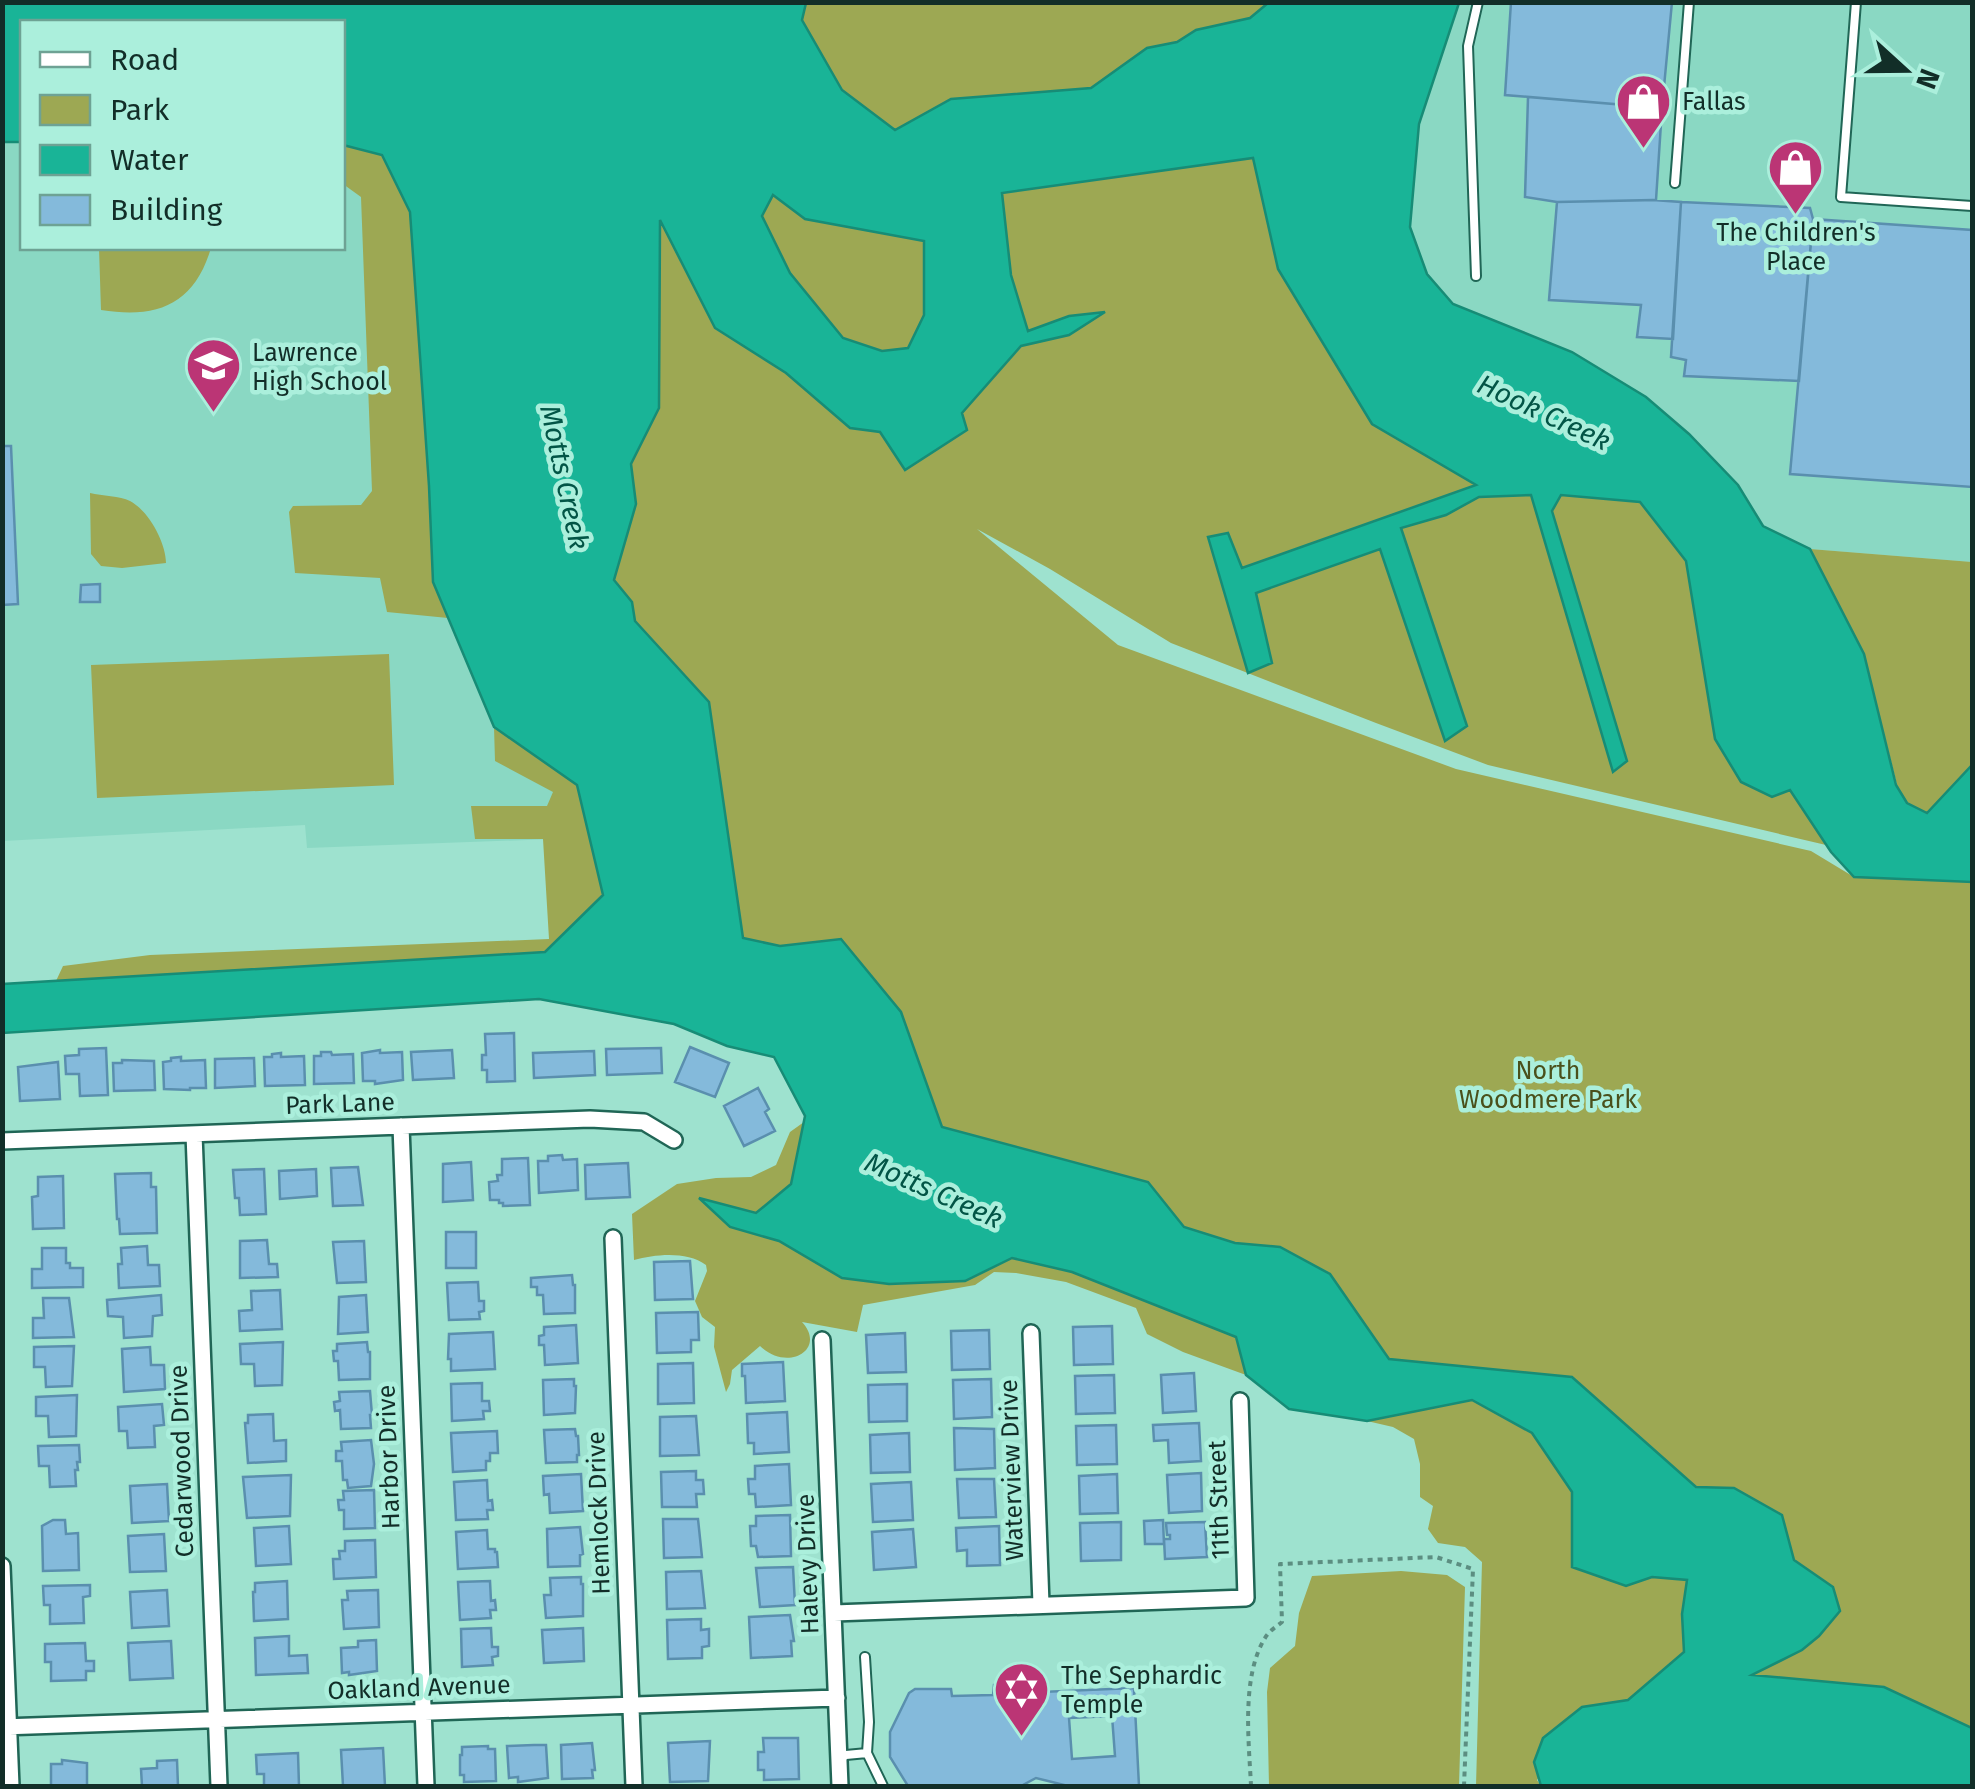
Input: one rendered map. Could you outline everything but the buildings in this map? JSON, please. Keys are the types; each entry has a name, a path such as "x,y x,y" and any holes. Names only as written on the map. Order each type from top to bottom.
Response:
{"street":[{"name":"Park Lane","path":"2,1141 590,1119 644,1122 674,1140"},
{"name":"Harbor Drive","path":"401,1126 426,1786"},
{"name":"Cedarwood Drive","path":"194,1134 218,1786"},
{"name":"Hemlock Drive","path":"613,1238 634,1786"},
{"name":"Waterview Drive","path":"1031,1333 1041,1604"},
{"name":"Halevy Drive","path":"822,1340 840,1786"},
{"name":"11th Street","path":"1041,1604 1246,1598 1240,1401"},
{"path":"2,1566 11,1786"},
{"path":"834,1613 1041,1604"},
{"name":"Oakland Avenue","path":"6,1727 837,1698"}],"lane":[{"path":"1476,276 1468,46 1478,2"},
{"path":"1674,183 1688,2"},
{"path":"1856,2 1842,196 1972,206"},
{"path":"865,1656 867,1753 884,1786"},
{"path":"839,1760 846,1755 867,1753"},
{"path":"874,1786 878,1776"}],"path":[{"path":"1251,1786 1249,1694 1257,1655 1267,1634 1282,1622 1280,1564 1436,1557 1474,1569 1464,1786"}],"shaded area":[{"path":"1459,3 1972,3 1972,562 1810,549 1763,526 1738,485 1572,352 1453,304 1427,274 1410,227 1419,124"},
{"name":"Lawrence High School","path":"2,142 20,142 20,250 345,250 345,146 382,155 494,727 577,785 554,839 307,848 305,825 3,841"}],"green space":[{"path":"806,2 1268,3 1250,18 1196,30 1177,42 1147,48 1091,88 951,99 895,130 842,91 802,19"},
{"path":"345,146 382,155 410,212 433,582 448,618 387,612 380,578 295,573 289,512 293,506 361,505 372,491 361,197 345,185"},
{"name":"North Woodmere Park","path":"1253,158 1278,269 1372,424 1477,485 1241,568 1248,673 1272,663 1255,593 1381,549 1444,740 1467,725 1401,528 1446,515 1479,497 1532,495 1613,771 1627,761 1552,511 1561,495 1640,502 1686,561 1715,739 1741,782 1790,790 1826,845 1488,765 1376,723 1171,643 977,529 1118,645 1456,769 1811,851 1854,877 1972,882 1972,1728 1884,1687 1750,1675 1802,1650 1833,1587 1794,1560 1782,1515 1734,1488 1696,1487 1572,1377 1389,1359 1330,1274 1280,1247 1235,1243 1184,1227 1148,1182 942,1127 901,1012 841,939 780,946 743,938 709,702 635,621 632,602 614,580 636,504 631,464 659,408 660,218 715,328 786,373 962,413 1022,346 1069,335 1103,313 1069,316 1028,331 1011,275 1002,193"},
{"path":"772,195 805,219 924,240 924,315 908,348 882,351 843,338 790,273 762,216"},
{"path":"99,250 210,250 195,283 171,304 139,312 101,310"},
{"path":"90,493 130,501 144,512 163,546 166,563 101,566 91,554"},
{"path":"1810,549 1972,562 1972,765 1927,813 1907,803 1897,785 1864,654"},
{"path":"389,654 394,785 97,798 91,665"},
{"path":"494,727 577,785 604,895 545,952 56,981 63,966 150,955 549,939 543,839 475,839 471,806 547,806 553,792 495,761"},
{"path":"804,1122 791,1185 756,1213 701,1199 730,1227 779,1241 842,1278 889,1284 965,1281 1012,1258 1072,1272 1236,1337 1246,1375 1147,1334 1136,1308 1066,1282 994,1272 975,1285 863,1305 857,1332 802,1322 809,1332 807,1349 792,1357 782,1357 760,1346 732,1370 726,1392 714,1347 715,1327 702,1317 695,1301 706,1265 690,1257 671,1255 634,1260 632,1214 677,1184 751,1177 776,1165 790,1132"},
{"path":"1472,1399 1532,1433 1572,1492 1572,1567 1626,1586 1652,1577 1687,1580 1682,1614 1684,1652 1628,1700 1582,1707 1537,1780 1541,1786 1476,1786 1482,1562 1465,1547 1438,1543 1428,1529 1433,1506 1420,1497 1420,1464 1414,1439 1393,1427 1367,1421"},
{"path":"1401,1571 1447,1575 1465,1587 1459,1786 1269,1786 1270,1668 1295,1646 1299,1613 1312,1576"}],"water":[{"path":"3,2 806,3 802,20 842,90 895,130 951,99 1091,88 1147,48 1177,42 1196,30 1250,18 1268,3 1459,3 1419,124 1410,227 1427,274 1453,304 1572,352 1646,397 1738,485 1763,526 1810,549 1864,654 1896,785 1907,803 1927,813 1972,765 1972,882 1854,877 1831,852 1790,790 1772,797 1741,782 1715,739 1686,561 1640,502 1561,495 1552,511 1627,761 1613,772 1531,495 1479,497 1446,515 1401,528 1467,726 1445,741 1380,549 1256,593 1272,663 1248,673 1208,537 1228,533 1242,568 1476,485 1372,424 1278,269 1253,158 1002,193 1011,275 1028,331 1069,316 1105,312 1069,335 1021,346 962,413 967,430 905,470 880,432 850,428 786,373 715,328 660,220 659,408 631,464 636,504 614,580 632,602 635,621 709,702 743,938 780,946 841,939 901,1012 942,1127 1148,1182 1184,1227 1235,1243 1280,1247 1330,1274 1389,1359 1572,1377 1696,1487 1734,1488 1782,1515 1794,1560 1833,1587 1840,1611 1819,1636 1802,1650 1752,1675 1884,1687 1972,1728 1972,1786 1541,1786 1534,1762 1543,1738 1582,1707 1628,1700 1684,1652 1682,1614 1687,1580 1652,1577 1626,1586 1572,1567 1572,1492 1532,1433 1472,1400 1367,1421 1289,1409 1246,1375 1236,1337 1072,1272 1012,1258 965,1281 889,1284 842,1278 779,1241 730,1227 699,1198 756,1213 791,1184 805,1116 774,1057 727,1046 674,1024 539,999 3,1033 3,984 545,952 603,895 577,785 494,727 433,582 410,212 382,155 345,146 345,20 20,20 20,142 3,142","holes":["773,195 805,219 924,241 924,315 908,348 882,351 843,338 790,273 762,216"]}],"place":[{"name":"Fallas","path":"1643,150"},
{"name":"The Children's Place","path":"1796,217"},
{"name":"Lawrence High School","path":"213,415"},
{"name":"The Sephardic Temple","path":"1022,1738"}],"water label":[{"name":"Hook Creek","path":"1544,412"},
{"name":"Motts Creek","path":"565,477"},
{"name":"Motts Creek","path":"934,1190"}]}
